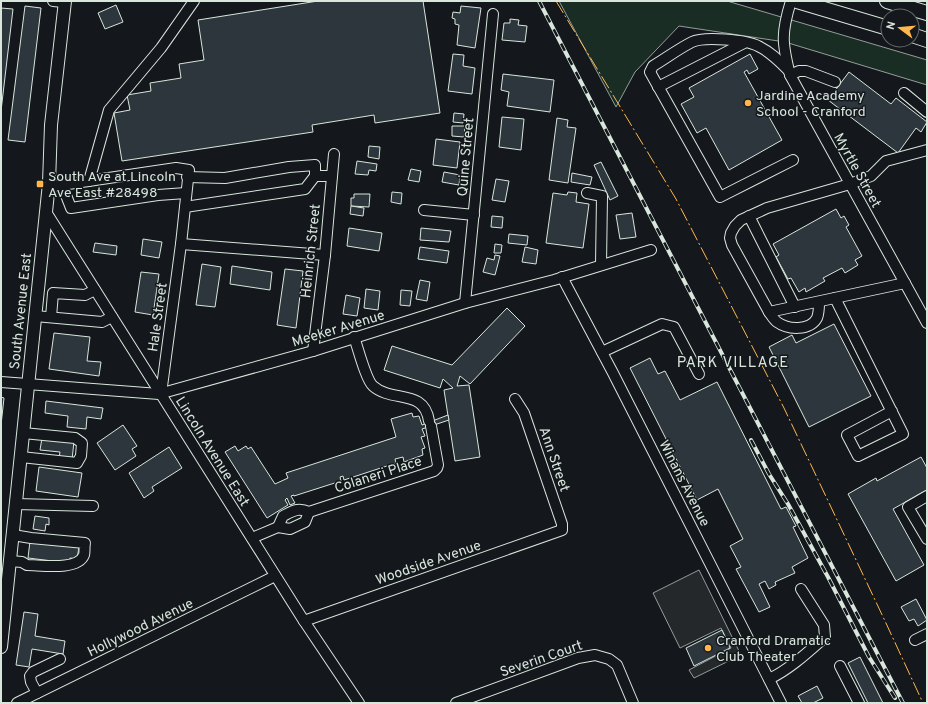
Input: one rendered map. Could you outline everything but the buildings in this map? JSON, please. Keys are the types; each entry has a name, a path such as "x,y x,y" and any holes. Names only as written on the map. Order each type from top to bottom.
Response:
{"highway":[{"path":"797,1 880,26"},
{"path":"887,1 927,12"}],"main road":[{"name":"South Avenue East","path":"1,647 46,212 61,1"}],"street":[{"path":"89,181 109,110 161,48 194,1"},
{"name":"Myrtle Street","path":"797,1 784,23 784,47 790,73 927,323"},
{"name":"Quine Street","path":"465,303 493,14"},
{"path":"793,160 720,197 650,72 652,66 693,42 705,38 728,40 757,45 771,54 790,73 806,71 835,82"},
{"path":"658,87 744,43"},
{"path":"904,94 927,112"},
{"path":"816,302 818,313 817,318 811,325 805,327 786,327 776,322 732,245 730,238 735,226 741,220 767,208 850,184 871,176 886,161 927,150"},
{"name":"Heinrich Street","path":"313,351 325,255 334,154"},
{"path":"48,187 176,168 188,174 225,178 289,167 315,165 315,176 305,189 185,207"},
{"name":"Hale Street","path":"161,394 181,244 188,174"},
{"path":"315,176 332,176"},
{"path":"62,185 71,208 186,193"},
{"path":"586,193 602,196 601,265"},
{"path":"424,210 474,215"},
{"name":"Lincoln Avenue East","path":"46,212 275,576 359,703"},
{"path":"749,216 795,307"},
{"path":"181,244 325,255"},
{"name":"Meeker Avenue","path":"1,382 161,394 313,351 465,303 562,277 651,250"},
{"name":"Winans Avenue","path":"562,277 602,352 781,703"},
{"path":"769,312 905,283"},
{"path":"51,317 53,293 85,295 95,290"},
{"path":"836,298 892,411 903,434 858,456 847,435 892,411"},
{"path":"35,316 102,322 112,317"},
{"path":"602,352 662,324 674,327 699,374"},
{"name":"Colaneri Place","path":"278,527 283,516 298,509 309,512 434,471 437,468 438,465 428,414 424,406 416,400 381,391 372,386 354,337"},
{"name":"Ann Street","path":"515,399 524,413 562,524 562,530"},
{"path":"20,457 77,463 81,456 82,443 75,438 23,433"},
{"path":"927,496 908,507 927,539"},
{"path":"16,504 93,506"},
{"name":"Colaneri Place","path":"252,538 278,527 290,529 305,522 309,512"},
{"name":"Woodside Avenue","path":"304,621 562,530"},
{"path":"10,561 22,562 27,565 69,566 77,563 84,556 85,543 12,535"},
{"name":"Hollywood Avenue","path":"17,703 275,576"},
{"path":"769,679 805,655 825,636 824,625 801,589"},
{"path":"915,640 927,634"},
{"name":"Severin Court","path":"456,703 578,658 595,655 609,660 616,665 633,703"},
{"path":"36,693 30,676 33,672 60,659"},
{"path":"840,666 859,703"}],"green space":[{"path":"559,1 727,1 880,46 880,48 886,48 927,60 927,85 785,42 679,26 635,72 616,107"}],"shaded area":[{"path":"699,570 741,655 694,678 689,670 731,648 721,628 680,648 653,593"}],"railway":[{"path":"539,1 903,703"},
{"path":"751,440 828,577 869,657 895,698"}],"power":[{"path":"556,1 676,199 784,408 923,703"}],"place":[{"name":"Jardine Academy School - Cranford","path":"748,103"},
{"name":"South Ave at Lincoln Ave East #28498","path":"40,184"},
{"name":"Cranford Dramatic Club Theater","path":"708,648"}],"district":[{"name":"PARK VILLAGE","path":"733,362"}]}
